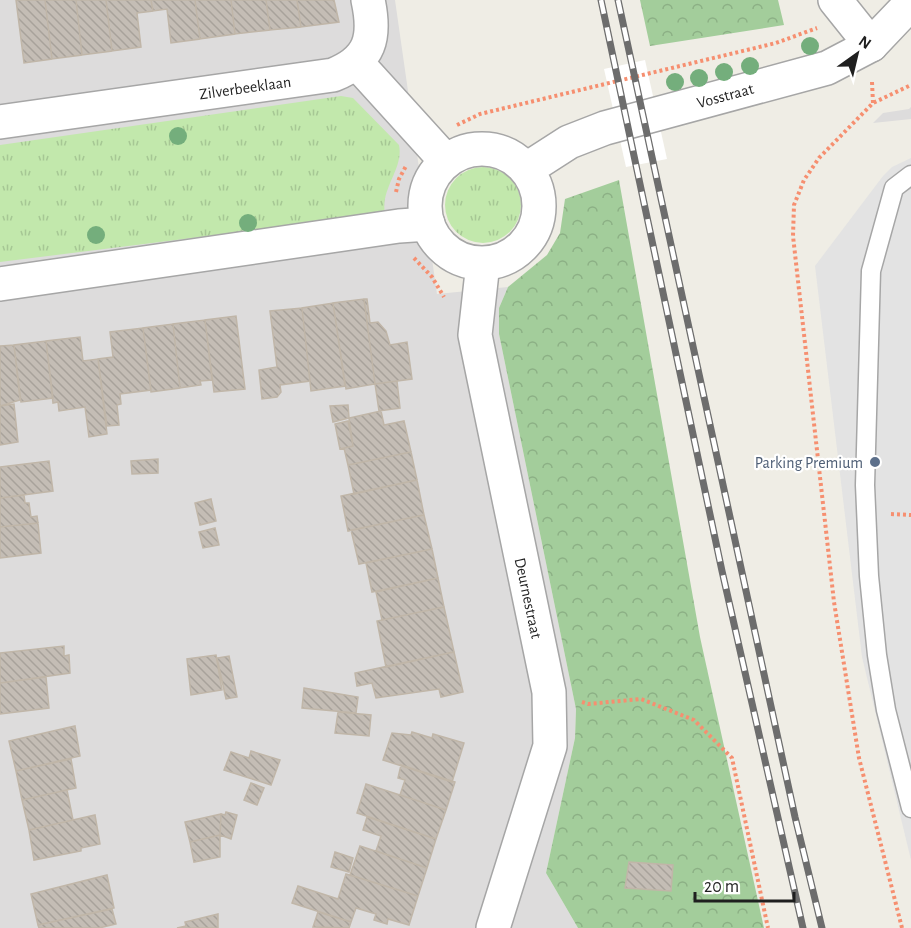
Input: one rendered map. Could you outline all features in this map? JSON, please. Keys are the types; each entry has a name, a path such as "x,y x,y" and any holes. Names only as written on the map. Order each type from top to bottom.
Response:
{"street":[{"path":"0,284 413,225 436,240 449,252 465,260 483,263 504,259 522,248 535,230 540,209 537,188 526,169 509,155 488,149 437,151 357,63 371,40 373,21 368,0"},
{"name":"Vosstraat","path":"526,169 570,142 605,128 827,68 871,45 911,3"},
{"path":"840,7 871,45"},
{"name":"Zilverbeeklaan","path":"0,122 333,75 357,63"},
{"path":"413,225 424,207 427,190 434,174 437,151"},
{"name":"Deurnestraat","path":"483,263 475,335 549,692 550,746 493,928"}],"lane":[{"path":"911,175 894,188 871,270 865,485 869,576 877,655 886,711 911,808"}],"path":[{"path":"445,308 444,297 432,277 411,255 413,225 393,204 399,178 411,157 437,151 480,114 776,43 811,32 840,7"},
{"path":"902,928 859,758 838,624 794,236 794,205 804,180 819,158 873,103 911,85"},
{"path":"549,692 588,704 640,699 694,720 732,758 768,928"}],"shaded area":[{"path":"0,0 395,0 437,294 508,287 499,308 499,334 576,709 575,738 546,873 578,928 0,928"},
{"path":"911,107 911,119 873,123 883,113"},
{"name":"Parking Premium","path":"911,158 911,860 862,657 815,266 883,176 892,167"}],"green space":[{"path":"640,0 778,0 784,25 650,46"},
{"path":"341,96 353,98 399,145 398,162 384,205 385,214 0,262 0,145"},
{"path":"483,167 497,170 510,178 518,191 521,205 518,219 510,232 497,240 483,243 469,240 456,232 448,219 445,205 448,191 456,178 469,170"},
{"path":"619,180 700,637 764,928 578,928 546,873 575,738 576,709 499,334 499,308 508,287 547,255 560,233 565,199"}],"pier":[{"path":"645,60 667,159 626,167 604,69"}],"building":[{"path":"16,0 45,0 52,59 24,63"},
{"path":"45,0 76,0 82,55 52,59"},
{"path":"76,0 106,0 112,51 82,55"},
{"path":"106,0 151,0 153,11 137,13 141,47 112,51"},
{"path":"151,0 195,0 200,39 171,43 167,9 153,11"},
{"path":"195,0 231,0 235,34 200,39"},
{"path":"231,0 266,0 270,30 235,34"},
{"path":"266,0 297,0 301,27 270,30"},
{"path":"297,0 334,0 339,22 301,27"},
{"path":"364,299 367,299 370,323 378,322 386,331 390,345 407,342 412,379 375,384"},
{"path":"364,299 375,384 346,389 333,303"},
{"path":"333,303 345,386 311,391 302,308"},
{"path":"302,308 310,381 280,385 281,392 277,397 262,399 259,370 277,367 270,311"},
{"path":"236,316 245,389 214,392 205,320"},
{"path":"205,320 212,380 200,381 201,385 180,388 173,324"},
{"path":"173,324 180,388 151,392 143,328"},
{"path":"143,328 151,390 120,394 121,404 117,405 119,425 107,426 98,359 113,357 110,332"},
{"path":"80,337 83,361 98,359 107,434 89,437 85,407 59,411 58,402 53,403 46,341"},
{"path":"46,341 53,398 21,402 14,345"},
{"path":"14,345 20,400 0,406 0,346"},
{"path":"397,381 400,408 379,411 375,384"},
{"path":"14,404 18,442 0,445 0,406"},
{"path":"348,405 349,418 333,422 330,406"},
{"path":"381,411 384,425 404,421 411,452 348,465 344,448 353,446 349,418"},
{"path":"348,421 353,446 340,449 335,424"},
{"path":"411,452 417,480 354,494 348,465"},
{"path":"158,459 158,473 132,474 131,461"},
{"path":"49,461 53,491 0,498 0,467"},
{"path":"417,480 424,515 348,531 341,496"},
{"path":"24,495 25,503 29,503 31,517 37,516 38,523 0,527 0,498"},
{"path":"211,499 216,521 200,525 195,503"},
{"path":"424,515 432,549 359,564 351,530"},
{"path":"38,523 41,553 0,558 0,527"},
{"path":"215,528 219,545 203,548 199,532"},
{"path":"432,549 438,578 372,592 366,563"},
{"path":"438,578 444,607 382,620 376,592"},
{"path":"444,607 454,652 386,667 377,621"},
{"path":"64,646 64,656 69,655 70,673 0,683 0,653"},
{"path":"454,652 463,692 441,697 439,689 376,698 372,683 357,686 355,673"},
{"path":"216,655 222,690 191,695 187,659"},
{"path":"229,656 237,697 226,699 217,658"},
{"path":"46,677 49,708 0,714 0,683"},
{"path":"304,688 358,697 356,713 302,708"},
{"path":"338,712 371,715 369,736 335,733"},
{"path":"75,726 80,756 16,771 9,741"},
{"path":"412,732 432,738 433,734 464,743 452,782 383,760 392,733 411,735"},
{"path":"251,751 280,760 271,785 224,770 231,752 249,758"},
{"path":"71,759 76,788 22,800 16,771"},
{"path":"401,765 455,782 446,810 400,795 405,780 398,778"},
{"path":"251,783 264,788 257,805 244,800"},
{"path":"366,784 446,810 436,839 357,813"},
{"path":"67,790 73,820 29,830 22,800"},
{"path":"226,812 237,815 231,839 220,835 221,814 225,815"},
{"path":"221,814 220,835 190,842 185,822"},
{"path":"95,815 100,844 81,848 81,851 34,860 29,830"},
{"path":"367,817 436,839 427,868 376,851 381,836 363,830"},
{"path":"220,835 220,857 194,862 190,842"},
{"path":"360,846 427,868 418,896 350,875"},
{"path":"335,852 353,858 349,872 331,867"},
{"path":"629,862 673,865 671,891 625,888"},
{"path":"346,874 418,896 409,925 388,919 387,924 374,920 376,914 356,908 351,922 292,903 298,886 338,899"},
{"path":"107,875 114,908 38,925 31,894"},
{"path":"112,909 116,924 99,928 39,928 38,925"},
{"path":"318,912 351,922 349,928 313,927"},
{"path":"218,914 218,928 177,928 186,926 185,922"}],"railway":[{"path":"601,0 722,571 803,928"},
{"path":"618,0 795,817 822,928"}],"place":[{"name":"Parking Premium","path":"875,462"}]}
